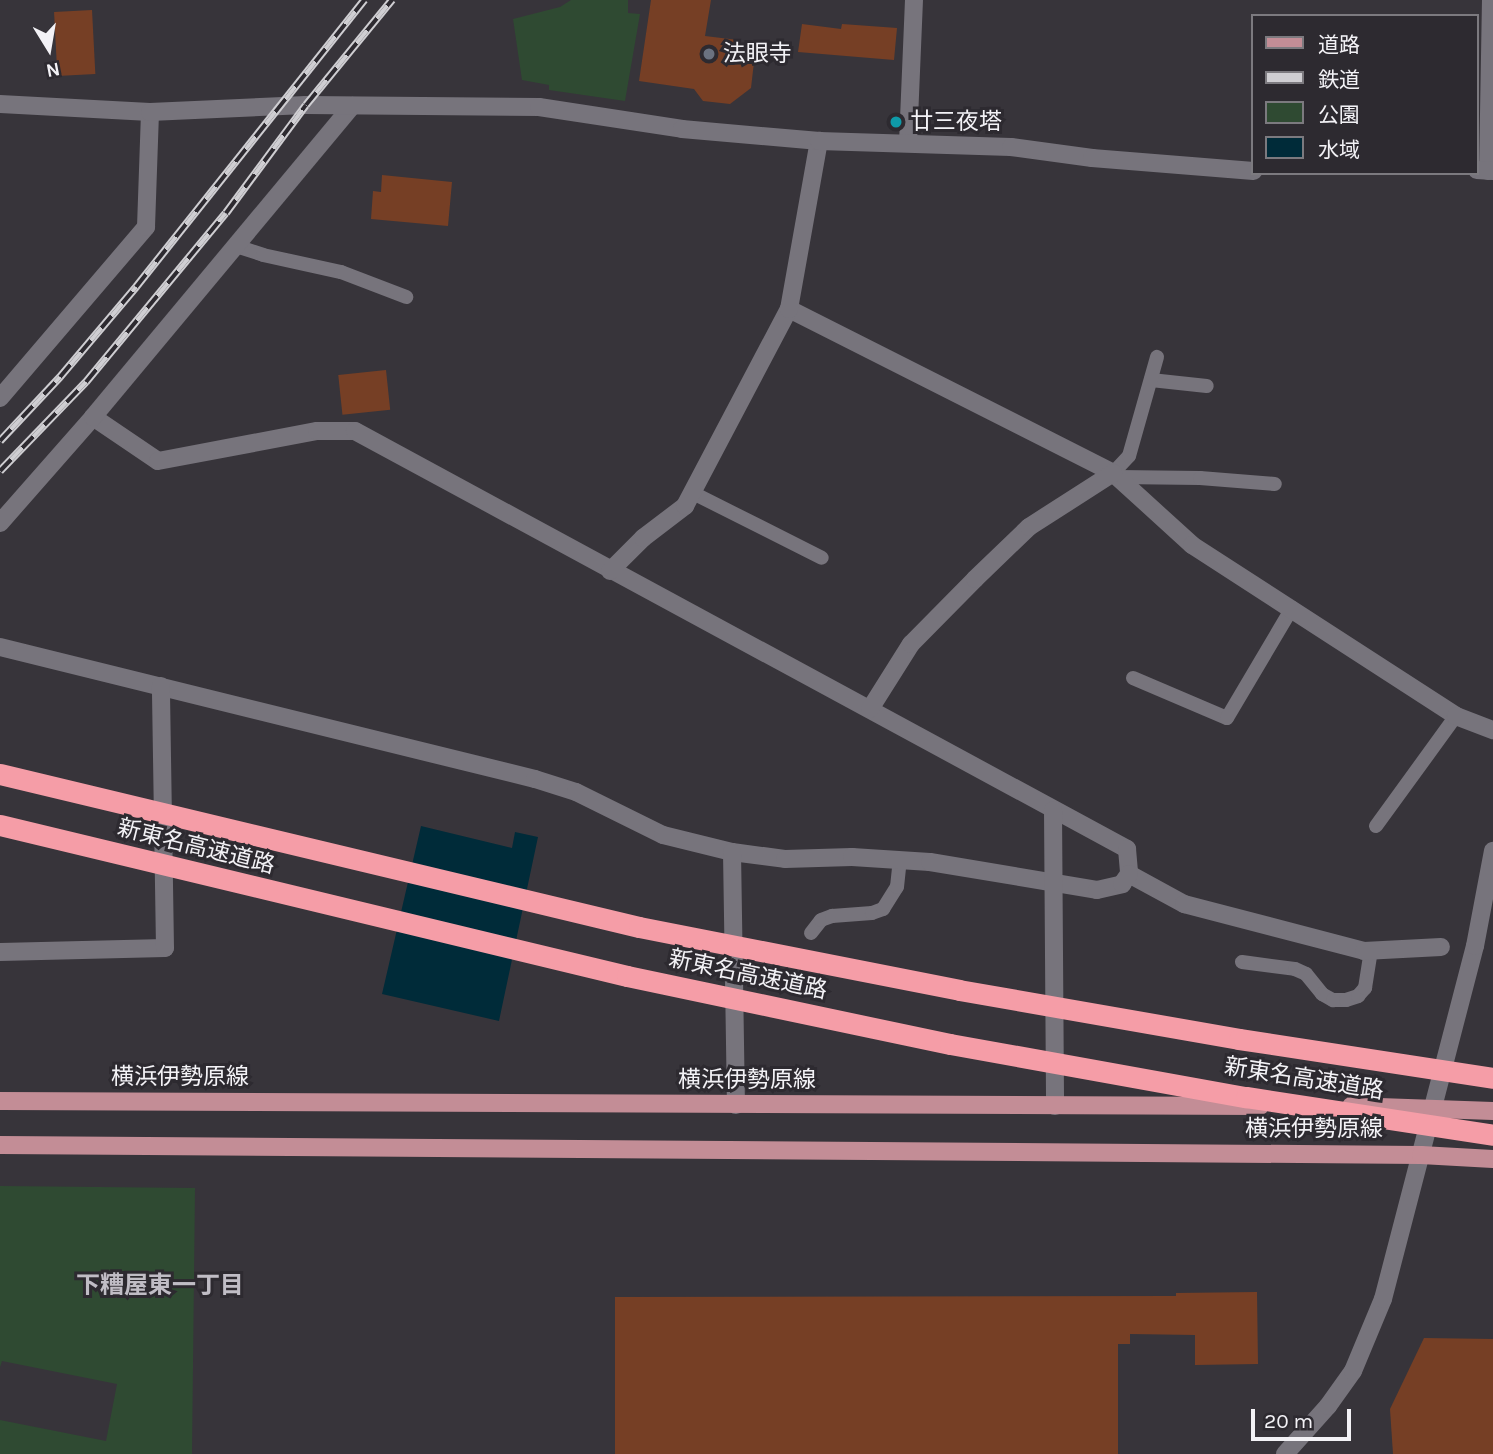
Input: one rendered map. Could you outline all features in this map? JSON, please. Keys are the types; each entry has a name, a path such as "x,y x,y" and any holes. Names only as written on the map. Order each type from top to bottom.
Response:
{"highway":[{"name":"新東名高速道路","path":"0,774 639,927 986,995 1493,1079"},
{"name":"新東名高速道路","path":"0,825 627,976 923,1038 1246,1097 1493,1135"}],"main road":[{"name":"横浜伊勢原線","path":"0,1101 1434,1107 1493,1111"},
{"name":"横浜伊勢原線","path":"0,1145 1421,1154 1493,1159"}],"street":[{"path":"908,143 915,0"},
{"path":"1486,171 1491,0"},
{"path":"0,104 150,112 352,106 539,107 682,129 819,141 1011,147 1092,158 1252,171"},
{"path":"0,523 93,417 352,106"},
{"path":"0,398 146,227 150,112"},
{"path":"610,571 643,538 685,506 789,309 819,141"},
{"path":"789,309 1116,475 1192,545 1456,716 1493,730"},
{"path":"0,647 560,786 591,798 663,835 732,852 785,859 900,860 1109,890 1122,884 1129,874 1127,849 355,431 317,431 158,461 93,417"},
{"path":"870,709 911,644 975,579 1030,527 1116,475"},
{"path":"0,952 165,948 162,686"},
{"path":"1053,810 1055,1106"},
{"path":"1284,1454 1328,1406 1353,1371 1383,1298 1475,946 1493,851"},
{"path":"732,852 736,1105"},
{"path":"1129,874 1184,904 1323,941 1371,950 1441,947"}],"lane":[{"path":"236,246 263,256 341,272 406,297"},
{"path":"1116,475 1129,456 1157,357"},
{"path":"1151,380 1207,386"},
{"path":"1116,475 1275,484"},
{"path":"693,493 822,558"},
{"path":"1133,678 1227,718 1292,608"},
{"path":"1376,825 1456,716"},
{"path":"811,933 821,920 832,916 872,914 883,909 897,887 900,860"},
{"path":"1242,962 1295,969 1306,974 1322,994 1333,1000 1346,1000 1358,996 1365,988 1371,950"}],"green space":[{"path":"571,0 628,0 628,13 640,14 625,101 549,90 549,85 522,80 513,19 560,7"},
{"path":"0,1186 195,1188 192,1454 0,1454 0,1420 106,1441 117,1384 2,1361 0,1367"}],"water":[{"path":"421,826 512,848 515,832 538,837 499,1021 382,994"}],"building":[{"path":"651,0 711,0 705,36 738,40 754,62 751,88 730,104 703,101 694,89 639,81"},
{"path":"92,10 95,74 57,76 54,12"},
{"path":"802,24 841,29 842,24 897,28 894,60 798,52"},
{"path":"382,175 452,182 448,226 371,219 373,191 381,192"},
{"path":"386,370 390,410 342,415 338,375"},
{"path":"1257,1292 1258,1364 1195,1365 1195,1335 1130,1334 1130,1344 1118,1344 1118,1454 615,1454 615,1297 1176,1296 1176,1293"},
{"path":"1424,1338 1493,1339 1493,1454 1393,1454 1390,1409"}],"railway":[{"path":"0,441 60,377 136,287 364,0"},
{"path":"0,471 86,382 226,213 306,105 392,0"}],"place":[{"name":"法眼寺","path":"709,54"},
{"name":"廿三夜塔","path":"896,122"}],"district":[{"name":"下糟屋東一丁目","path":"160,1286"}]}
